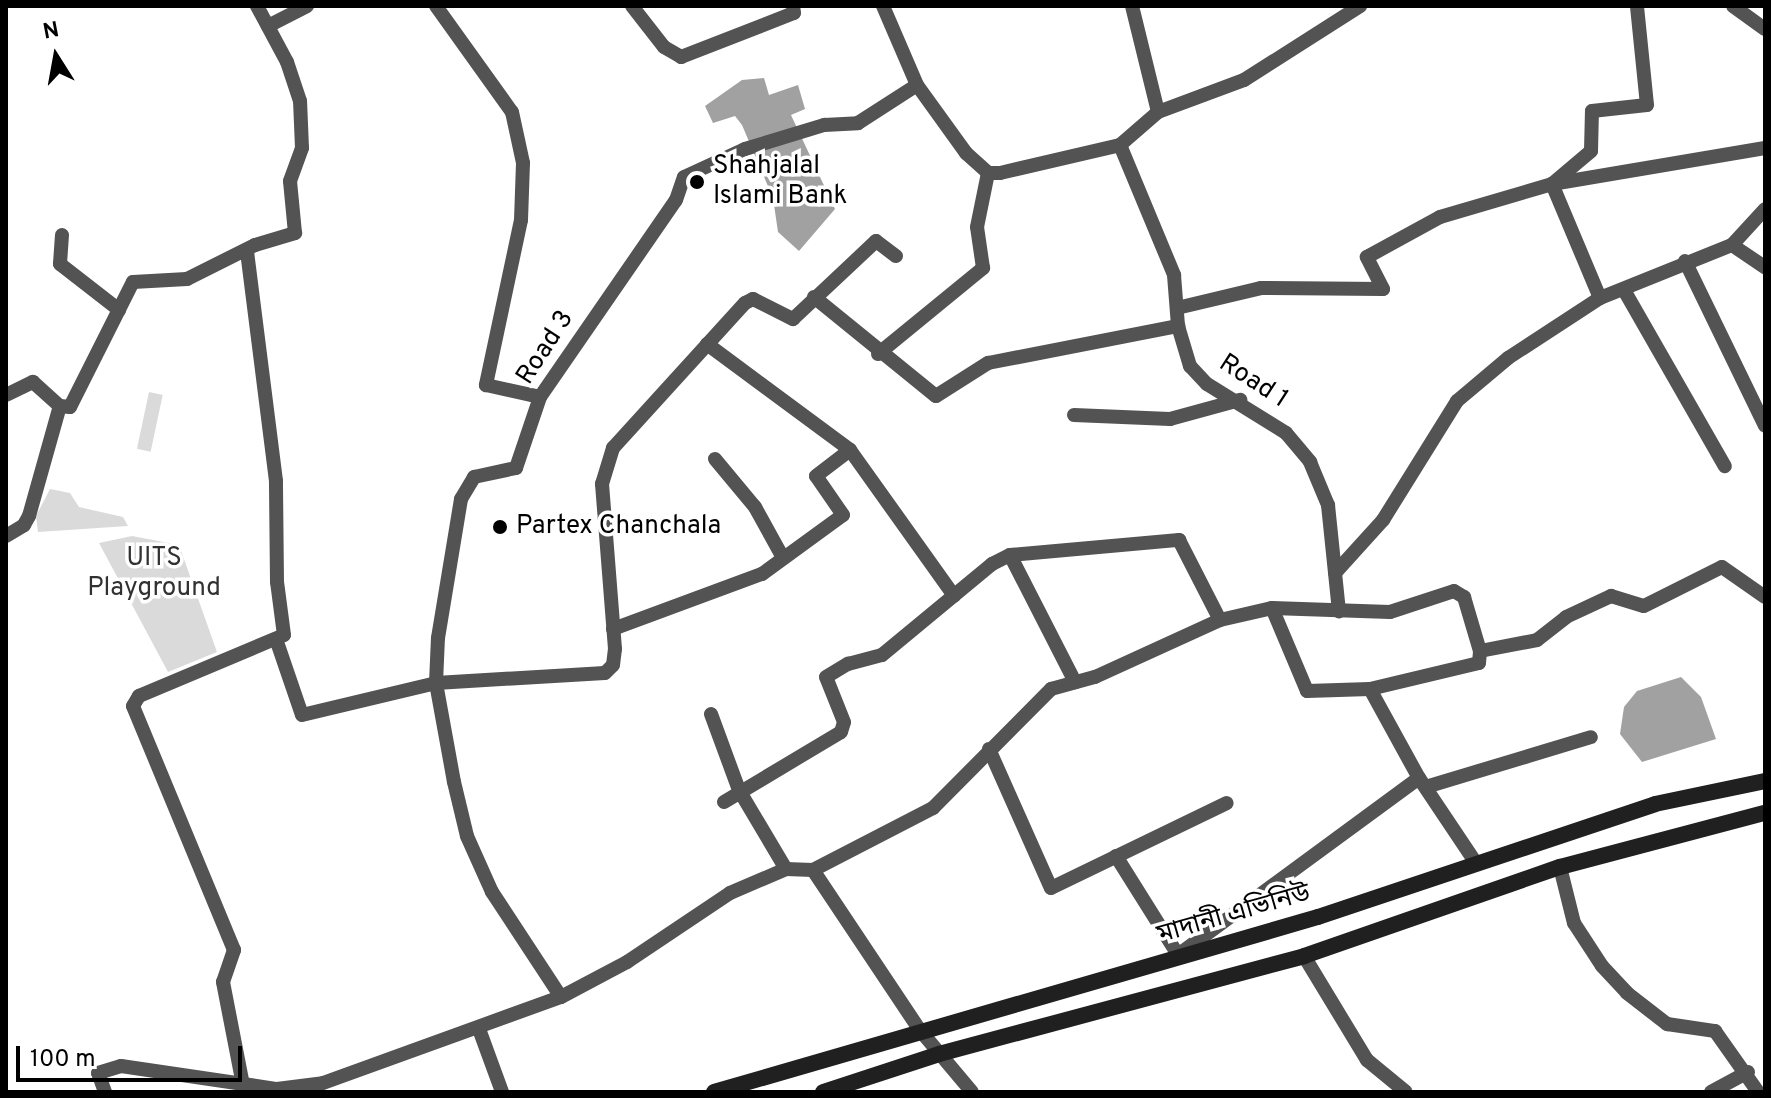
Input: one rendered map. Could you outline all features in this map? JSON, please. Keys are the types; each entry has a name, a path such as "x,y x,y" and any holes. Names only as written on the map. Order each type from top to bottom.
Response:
{"main road":[{"name":"মাদানী এভিনিউ","path":"714,1092 919,1029 1318,917 1655,804 1765,781"},
{"path":"823,1092 939,1054 1304,956 1560,867 1765,813"}],"street":[{"path":"6,395 33,382 60,406 70,407 133,282 187,279 247,250 295,233 297,227 290,181 302,148 300,101 257,6"},
{"path":"268,26 307,6"},
{"path":"436,6 512,112 523,163 521,220 486,385 540,397"},
{"path":"632,6 664,47 681,57 794,13 793,6"},
{"path":"883,6 917,85 966,153 988,173"},
{"path":"1132,6 1158,112"},
{"path":"988,173 1120,145 1158,112 1244,80 1360,6"},
{"path":"1552,184 1591,151 1592,111 1647,105 1637,6"},
{"path":"1733,6 1765,29"},
{"name":"Road 3","path":"561,997 492,892 467,836 436,683 438,638 461,499 474,477 516,468 540,397 676,200 684,177 745,149 804,132 858,123 917,85"},
{"name":"Road 1","path":"1120,145 1174,275 1178,326 1190,366 1207,384 1240,400 1286,433 1310,462 1328,505 1339,611"},
{"path":"1177,308 1261,288 1383,289 1367,257 1440,217 1552,184 1765,148"},
{"path":"878,354 983,268 977,227 988,173"},
{"path":"1552,184 1600,298"},
{"path":"1335,573 1383,520 1457,401 1508,358 1600,298 1685,261 1732,245 1765,209"},
{"path":"62,235 60,264 119,310"},
{"path":"276,639 302,715 436,683 605,673 613,665 613,629 604,465 613,448 707,344 753,299 793,319 876,241 896,256"},
{"path":"1732,245 1765,267"},
{"path":"243,1085 223,982 234,950 133,706 139,696 284,635 277,582 276,481 247,250"},
{"path":"1685,261 1765,426"},
{"path":"1624,290 1725,466"},
{"path":"814,297 878,354 936,396 988,363 1178,326"},
{"path":"707,344 850,450 954,596"},
{"path":"1074,415 1170,419 1240,400"},
{"path":"6,536 29,516 60,406"},
{"path":"613,629 762,574 782,556 843,515 816,476 850,450"},
{"path":"715,459 755,507 782,556"},
{"path":"724,802 739,790 841,732 844,722 826,677 848,664 882,655 1010,555 1179,540 1220,620"},
{"path":"1010,555 1075,682"},
{"path":"1480,651 1537,640 1566,617 1611,596 1644,606 1722,567 1765,597"},
{"path":"105,1092 98,1073 121,1066 277,1089 323,1083 561,997 627,962 730,893 786,869 813,870 933,808 1051,689 1075,682 1220,620 1272,608 1390,612 1454,591 1464,597 1480,651 1479,663 1370,689 1307,691 1272,608"},
{"path":"1370,689 1476,863"},
{"path":"711,714 739,790 786,869"},
{"path":"1116,856 1178,955 1424,782 1591,737"},
{"path":"989,749 1051,888 1227,803"},
{"path":"1560,867 1584,944 1627,993 1667,1024 1715,1031 1748,1072 1758,1092"},
{"path":"813,870 919,1029 972,1092"},
{"path":"1304,956 1367,1060 1406,1092"},
{"path":"479,1029 502,1092"},
{"path":"1711,1092 1748,1072"}],"green space":[{"path":"149,392 163,395 151,452 137,449"},
{"path":"50,489 70,493 79,507 123,517 128,526 38,532 36,516"},
{"name":"UITS Playground","path":"132,536 179,545 217,652 168,672 99,543"}],"shaded area":[{"path":"764,78 769,95 798,85 805,109 791,115 835,209 799,251 778,232 773,198 742,125 735,116 713,123 705,106 742,80"},
{"path":"1681,677 1701,697 1716,739 1642,762 1620,734 1624,707 1637,691"}],"place":[{"name":"Shahjalal Islami Bank","path":"697,182"},
{"name":"Partex Chanchala","path":"500,527"}]}
